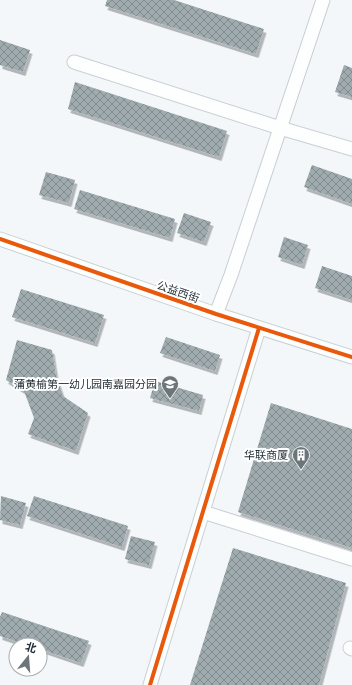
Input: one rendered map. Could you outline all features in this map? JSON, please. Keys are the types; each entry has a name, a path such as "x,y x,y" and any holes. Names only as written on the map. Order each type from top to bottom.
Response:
{"street":[{"path":"216,314 231,275 323,0"},
{"path":"74,62 280,128 352,149"},
{"name":"公益西街","path":"0,239 216,314 352,357"},
{"path":"150,685 259,328"},
{"path":"203,512 352,559"}],"building":[{"path":"107,0 174,0 264,29 256,54 105,6"},
{"path":"0,40 30,50 23,72 0,65"},
{"path":"344,65 352,68 352,97 335,92"},
{"path":"75,82 227,131 219,157 68,109"},
{"path":"312,165 352,179 352,204 304,187"},
{"path":"46,172 75,180 69,203 39,195"},
{"path":"80,190 175,219 170,238 74,209"},
{"path":"184,213 211,222 204,242 177,233"},
{"path":"284,237 308,245 302,265 278,257"},
{"path":"322,266 352,276 352,300 315,288"},
{"path":"21,289 104,315 95,343 12,317"},
{"path":"166,337 220,355 215,371 160,353"},
{"path":"17,340 52,350 56,376 63,396 88,413 76,451 28,434 34,418 24,391 6,380"},
{"path":"155,381 203,395 199,411 150,398"},
{"name":"华联商厦","path":"271,403 352,429 352,548 238,512"},
{"path":"1,496 26,503 20,525 0,520"},
{"path":"34,496 128,526 122,547 27,516"},
{"path":"131,536 155,542 149,565 125,559"},
{"path":"233,548 346,583 319,685 190,685"},
{"path":"2,612 89,641 81,663 48,652 48,637 8,637 8,639 0,636 0,617"}],"cycle path":[{"path":"0,239 216,314 352,357"},
{"path":"150,685 259,328"}],"place":[{"name":"蒲黄榆第一幼儿园南嘉园分园","path":"170,399"},
{"name":"华联商厦","path":"301,470"}]}
